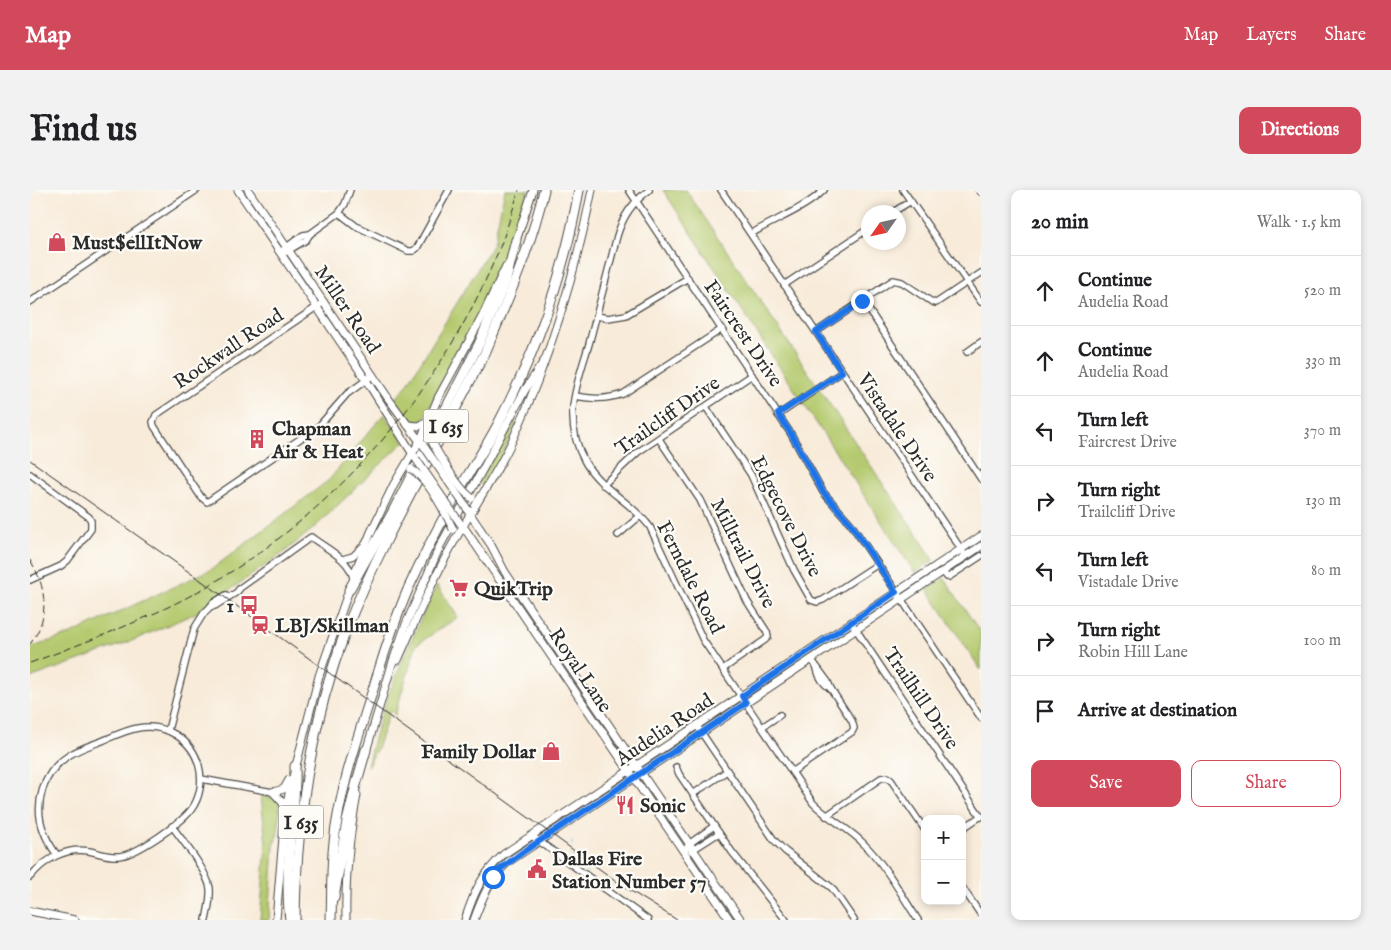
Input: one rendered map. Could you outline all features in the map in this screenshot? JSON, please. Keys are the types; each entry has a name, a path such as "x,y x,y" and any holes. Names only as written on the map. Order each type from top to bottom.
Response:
{"highway":[{"name":"I 635","path":"295,920 298,850 306,781 317,725 337,657 360,595 379,554 488,344 520,270 544,190"},
{"name":"I 635","path":"331,920 331,867 338,812 356,742 393,625 409,587 448,510 497,425 527,362 544,322 560,271 575,215 579,190"},
{"path":"348,590 391,515 479,344 506,280 516,240"},
{"path":"331,908 337,891 347,821 366,750"},
{"path":"290,920 287,894 296,787 295,766"}],"main road":[{"name":"Miller Road","path":"238,190 404,438"},
{"name":"Miller Road","path":"248,190 421,443"},
{"path":"276,920 285,813 295,766 319,676 348,590 367,542 394,484 421,443 438,398 486,309 516,240 532,190"},
{"path":"388,680 462,524 476,499 498,468 513,438 544,361 568,285 592,190"},
{"path":"346,920 345,886 350,834 366,750 406,624 440,546 525,390 544,361"},
{"path":"408,425 420,426 428,424"},
{"path":"428,424 430,437 438,452 463,490 476,499"},
{"name":"Royal Lane","path":"404,438 414,456 591,714 691,848 741,920"},
{"name":"Royal Lane","path":"421,443 491,545 508,576 597,708 684,852 730,920"},
{"path":"403,468 412,469 434,495 453,529 454,542"},
{"name":"Audelia Road","path":"744,700 811,659 943,572 981,536"},
{"path":"454,542 465,538 474,543"},
{"name":"Audelia Road","path":"465,920 476,890 487,870 504,854 561,816 635,772 744,700 896,592 963,553 981,546"},
{"path":"501,581 508,576"},
{"path":"575,690 582,686"},
{"path":"591,714 597,708"},
{"path":"273,792 279,791 287,784 295,766"},
{"name":"Audelia Road","path":"474,920 493,877 508,862 540,842 635,772"},
{"path":"273,792 283,803 285,813"},
{"path":"561,816 565,824"},
{"path":"30,911 76,920"}],"street":[{"path":"30,302 197,190"},
{"path":"281,253 306,240 310,234 339,213 345,204 350,190"},
{"path":"339,213 356,226 408,251 414,251 448,190"},
{"name":"Faircrest Drive","path":"629,190 791,434 823,492 851,524 981,718"},
{"name":"Ferndale Road","path":"649,190 629,209 621,224 575,396 573,418 578,448 585,462 603,485 640,516 654,535 699,633 813,803 826,816 850,831 880,861 918,920"},
{"name":"Vistadale Drive","path":"721,190 963,553"},
{"path":"751,234 788,215 824,190"},
{"path":"903,190 981,302"},
{"path":"904,205 910,201"},
{"path":"784,285 861,234"},
{"path":"816,332 893,280 902,282 936,303 981,273"},
{"path":"596,316 608,318 626,315 688,278"},
{"path":"862,301 981,479"},
{"name":"Rockwall Road","path":"324,302 156,416 153,422 201,497 207,502 312,431 323,422 346,394 366,380"},
{"path":"575,396 594,400 623,394 722,329"},
{"path":"967,352 981,342"},
{"path":"778,414 842,372"},
{"path":"366,380 373,375"},
{"name":"Trailcliff Drive","path":"603,485 632,457 752,376"},
{"name":"Edgecove Drive","path":"706,407 751,475 794,570 811,600 817,602 823,600 878,564"},
{"name":"Milltrail Drive","path":"659,439 700,500 746,601 767,632 766,640 723,669"},
{"path":"30,474 89,517 91,522 91,529 67,561 61,566 30,580"},
{"path":"618,535 640,516"},
{"path":"168,730 194,629 200,617 213,603 237,588 239,590 311,537 343,559 351,570 353,578"},
{"path":"343,559 353,556 367,542"},
{"name":"Audelia Road","path":"943,572 949,577 981,556"},
{"name":"Trailhill Drive","path":"852,622 981,816"},
{"path":"792,772 852,732 854,728 852,721 828,682 811,659"},
{"path":"762,727 780,714"},
{"path":"30,877 57,855 65,852 77,850 122,856 135,851 187,815 193,808 197,798 201,779 194,754 181,738 168,730 151,727 133,729 66,756 49,776 42,789 39,812 44,833 57,855"},
{"path":"699,730 774,840 832,888 854,920"},
{"path":"676,767 692,794 741,864 786,920"},
{"path":"692,794 727,771"},
{"path":"826,816 881,778 887,777 921,824"},
{"path":"201,779 273,792"},
{"path":"966,826 981,816"},
{"path":"172,826 206,878 210,888 210,898 205,920"},
{"path":"691,848 714,826"},
{"path":"684,852 719,833"},
{"path":"532,836 648,920"},
{"path":"966,893 981,915"}],"green space":[{"path":"505,190 528,190 519,221 493,288 423,420 414,423 409,422 395,400 407,385 493,244"},
{"path":"663,190 686,190 934,560 915,573"},
{"path":"384,414 404,442 314,528 282,554 198,612 134,640 30,678 30,648 71,634 212,569 329,480"},
{"path":"514,420 517,422 502,456 484,487 479,483"},
{"path":"944,578 981,633 981,670 927,589"},
{"path":"437,585 458,617 416,645 395,715 390,710 378,746 367,766 388,696"},
{"path":"261,796 274,798 279,806 280,813 279,828 274,846 269,920 260,920 266,844"}],"waterway":[{"path":"571,854 587,873"}],"tram line":[{"path":"30,460 223,596 623,886 677,920"}],"railway":[{"path":"30,663 129,625 186,598 238,567 287,532 332,493 374,450 412,403 446,354 475,301 500,247 519,190"},
{"path":"30,560 40,581 44,602 41,624 30,644"}],"place":[{"name":"Must$ellItNow","path":"57,242"},
{"name":"Chapman Air & Heat","path":"257,439"},
{"name":"QuikTrip","path":"459,588"},
{"name":"1","path":"249,605"},
{"name":"LBJ/Skillman","path":"260,625"},
{"name":"Family Dollar","path":"551,751"},
{"name":"Sonic","path":"625,805"},
{"name":"Dallas Fire Station Number 57","path":"537,869"}],"route":[{"path":"493,877 508,862 746,703 742,696 896,592 851,524 823,492 802,452 778,414 842,372 816,332 862,301"}]}
